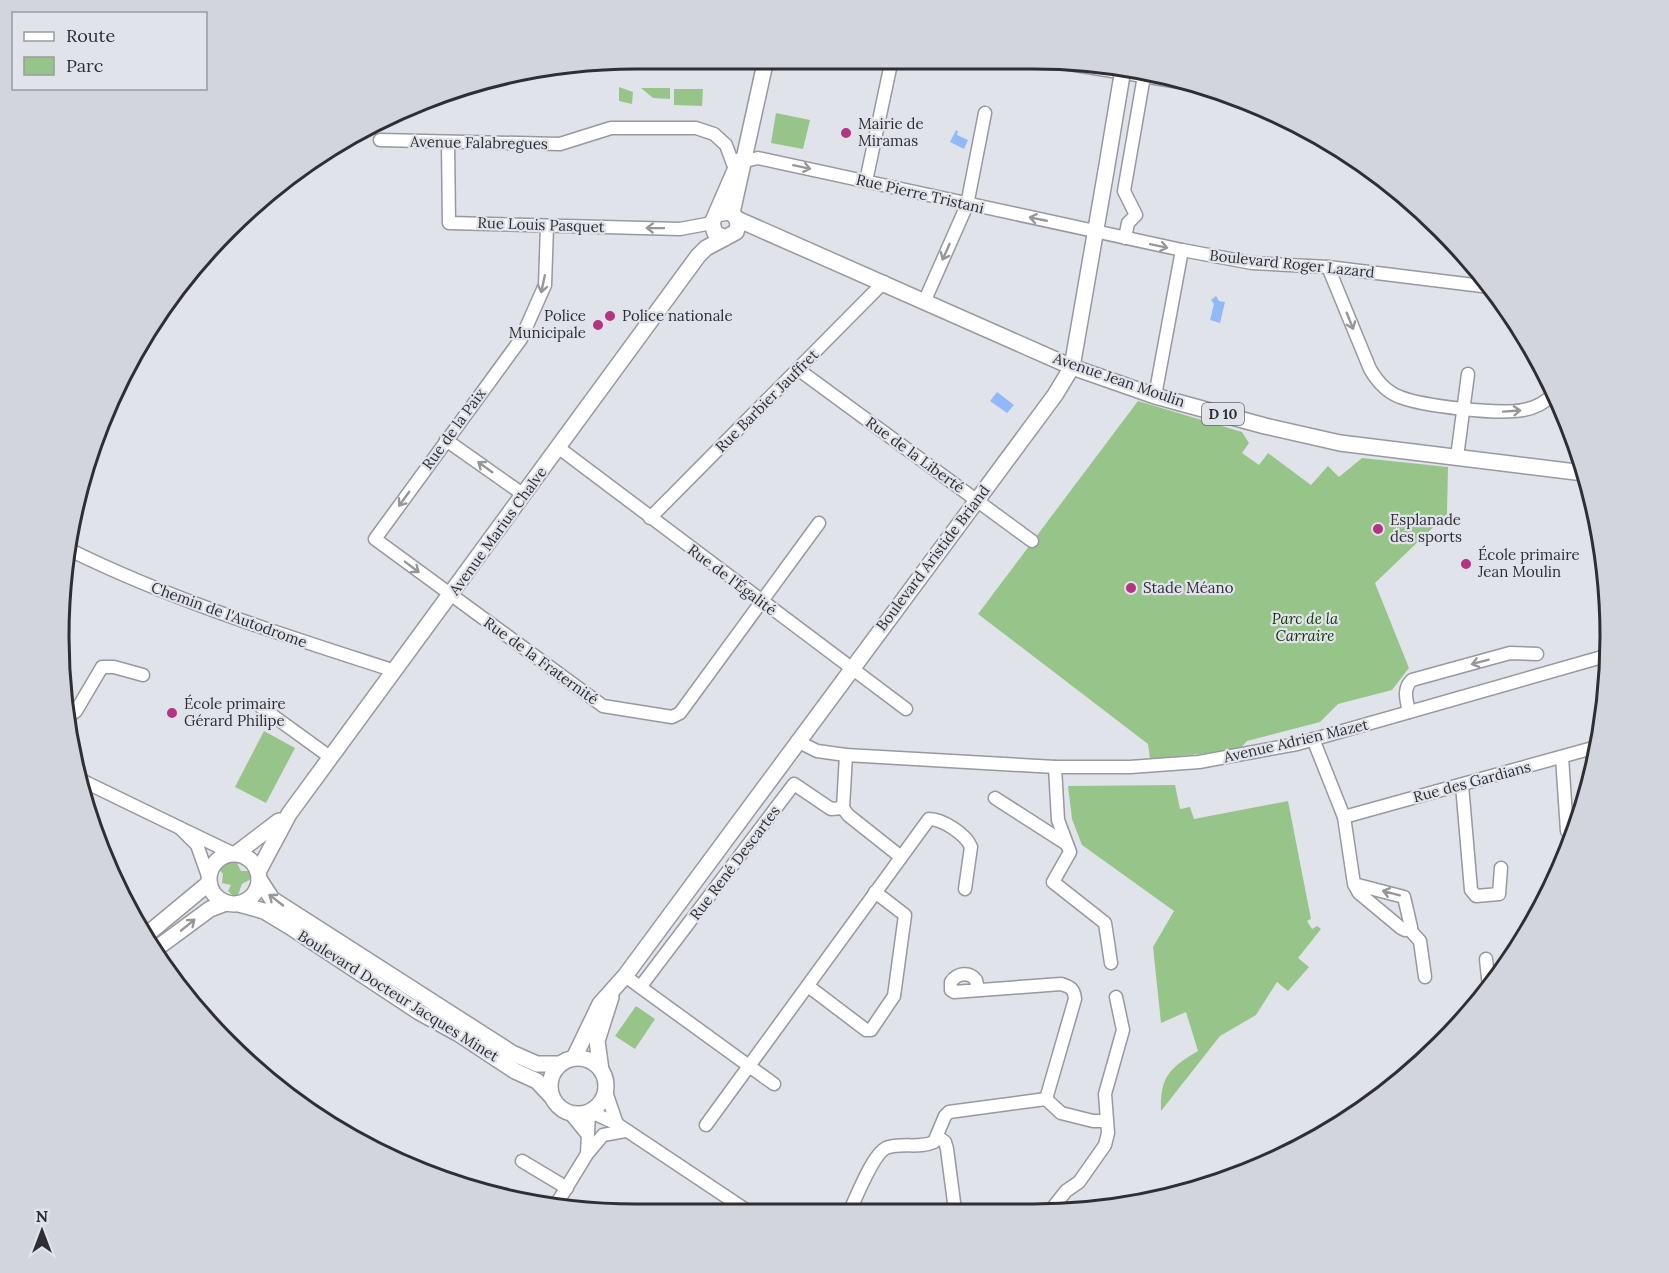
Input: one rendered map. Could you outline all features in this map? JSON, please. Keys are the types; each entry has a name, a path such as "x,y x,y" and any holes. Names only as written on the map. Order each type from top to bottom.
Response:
{"main road":[{"path":"724,225 764,69"},
{"name":"Boulevard Aristide Briand","path":"567,1061 591,1019 1055,395 1072,367 1122,76"},
{"path":"724,225 739,189 742,158"},
{"name":"Avenue Jean Moulin","path":"724,225 780,239 884,282 1072,367 1155,396 1265,426 1340,442 1575,472"},
{"name":"Avenue Marius Chalve","path":"259,876 289,813 724,225"},
{"name":"Avenue Marius Chalve","path":"234,853 289,813"},
{"path":"152,931 208,879 216,860 234,853 250,860 259,876 251,897 210,909 161,945"},
{"name":"Boulevard Docteur Jacques Minet","path":"259,876 272,899 512,1053 537,1064 567,1061"},
{"path":"208,879 214,895 232,903"},
{"name":"Boulevard Docteur Jacques Minet","path":"232,903 264,911 289,926 419,1012 459,1034 515,1071 537,1081 551,1096"},
{"name":"Boulevard Aristide Briand","path":"601,1070 597,1041 613,991"},
{"path":"589,1060 601,1070 606,1092 598,1106 590,1112 570,1113 560,1108 551,1096 551,1076 567,1061 589,1060"}],"street":[{"path":"866,182 890,69"},
{"path":"1125,238 1128,223 1136,215 1124,191 1143,80"},
{"path":"925,300 967,205 985,113"},
{"name":"Avenue Falabregues","path":"380,140 560,144 611,128 696,128 719,138 742,158"},
{"name":"Rue Louis Pasquet","path":"448,143 449,223 680,229 724,225"},
{"name":"Rue Pierre Tristani","path":"742,158 758,158 967,205 1095,230"},
{"name":"Rue de la Paix","path":"450,595 375,539 520,339 544,285 547,226"},
{"name":"Boulevard Roger Lazard","path":"1095,230 1252,263 1328,267 1479,286"},
{"path":"1155,396 1182,250"},
{"path":"1328,267 1370,369 1378,382 1400,397 1498,412 1524,410 1548,400"},
{"name":"Rue Barbier Jauffret","path":"650,518 884,282"},
{"name":"Rue de la Liberté","path":"799,370 1032,541"},
{"path":"1457,457 1468,374"},
{"path":"446,440 524,495"},
{"name":"Rue de l'Égalité","path":"559,448 850,670 906,709"},
{"path":"760,601 819,523"},
{"name":"Chemin de l'Autodrome","path":"76,552 196,605 394,671"},
{"name":"Rue de la Fraternité","path":"450,595 603,705 672,717 680,713 760,601"},
{"path":"1408,712 1405,692 1412,680 1510,653 1537,654"},
{"name":"Avenue Adrien Mazet","path":"797,741 817,751 846,755 1055,766 1160,766 1236,757 1313,739 1599,658"},
{"path":"74,712 102,667 114,667 143,675"},
{"path":"261,707 330,758"},
{"path":"1313,739 1344,817 1354,884 1359,894 1401,928 1409,929 1420,941 1425,977"},
{"name":"Rue des Gardians","path":"1344,817 1588,749"},
{"path":"846,755 843,808 848,815 901,857"},
{"path":"1562,757 1567,828"},
{"path":"1055,766 1058,820 1070,852 1053,882 1106,924 1111,963"},
{"path":"88,783 234,853"},
{"name":"Rue René Descartes","path":"641,986 794,784 831,809 843,808"},
{"path":"1462,785 1471,890 1476,896 1499,894 1500,868"},
{"path":"995,798 1065,843"},
{"path":"706,1125 929,819 938,819 968,841 970,847 965,889"},
{"path":"180,828 197,845 208,879"},
{"path":"1354,884 1404,897 1412,924 1409,929"},
{"path":"808,986 867,1030 871,1030 894,996 905,915 875,892"},
{"path":"1486,959 1488,975"},
{"path":"625,976 774,1084"},
{"path":"978,990 1061,984 1070,986 1074,992 1076,999 1046,1099"},
{"path":"1056,1203 1066,1191 1079,1182 1106,1145 1105,1095 1123,1036 1116,997"},
{"path":"606,1092 621,1127"},
{"path":"1046,1099 1061,1113 1093,1121 1106,1121"},
{"path":"853,1204 878,1155 887,1148 926,1146 938,1137 945,1116 949,1112 1046,1099"},
{"path":"587,1154 590,1112 621,1127 737,1204"},
{"path":"570,1113 587,1134"},
{"path":"560,1199 587,1154 603,1135 621,1127"},
{"path":"938,1137 945,1142 947,1149 954,1204"},
{"path":"522,1161 567,1188"}],"green space":[{"path":"619,87 633,92 632,104 619,101"},
{"path":"641,88 670,88 670,99 653,98"},
{"path":"674,89 703,89 702,106 674,105"},
{"path":"776,113 810,120 803,149 771,143"},
{"name":"Parc de la Carraire","path":"1138,401 1242,432 1249,443 1242,453 1259,465 1268,453 1311,485 1328,466 1339,477 1362,458 1448,467 1447,514 1375,583 1409,668 1392,690 1338,704 1320,722 1247,741 1239,750 1150,759 1148,744 978,614"},
{"path":"264,731 295,748 266,803 235,787"},
{"path":"1175,785 1180,809 1190,807 1194,819 1288,801 1311,919 1307,921 1312,929 1317,926 1321,929 1298,958 1309,967 1288,991 1277,982 1256,1015 1220,1036 1161,1111 1162,1090 1168,1075 1173,1068 1198,1051 1186,1012 1161,1023 1153,947 1174,911 1082,845 1072,819 1068,786"},
{"path":"236,861 241,871 249,871 251,879 242,884 238,895 232,895 228,891 231,885 222,883 223,874 219,869 228,862"},
{"path":"636,1006 655,1019 635,1049 615,1036"}],"water":[{"path":"956,130 957,135 968,140 964,149 950,142"},
{"path":"1216,296 1219,301 1225,302 1220,323 1210,320 1214,304 1211,300"},
{"path":"997,392 1014,405 1007,413 990,401"}],"place":[{"name":"Mairie de Miramas","path":"846,133"},
{"name":"Police nationale","path":"610,316"},
{"name":"Police Municipale","path":"598,325"},
{"name":"Esplanade des sports","path":"1378,529"},
{"name":"École primaire Jean Moulin","path":"1466,564"},
{"name":"Stade Méano","path":"1131,588"},
{"name":"École primaire Gérard Philipe","path":"172,713"}]}
